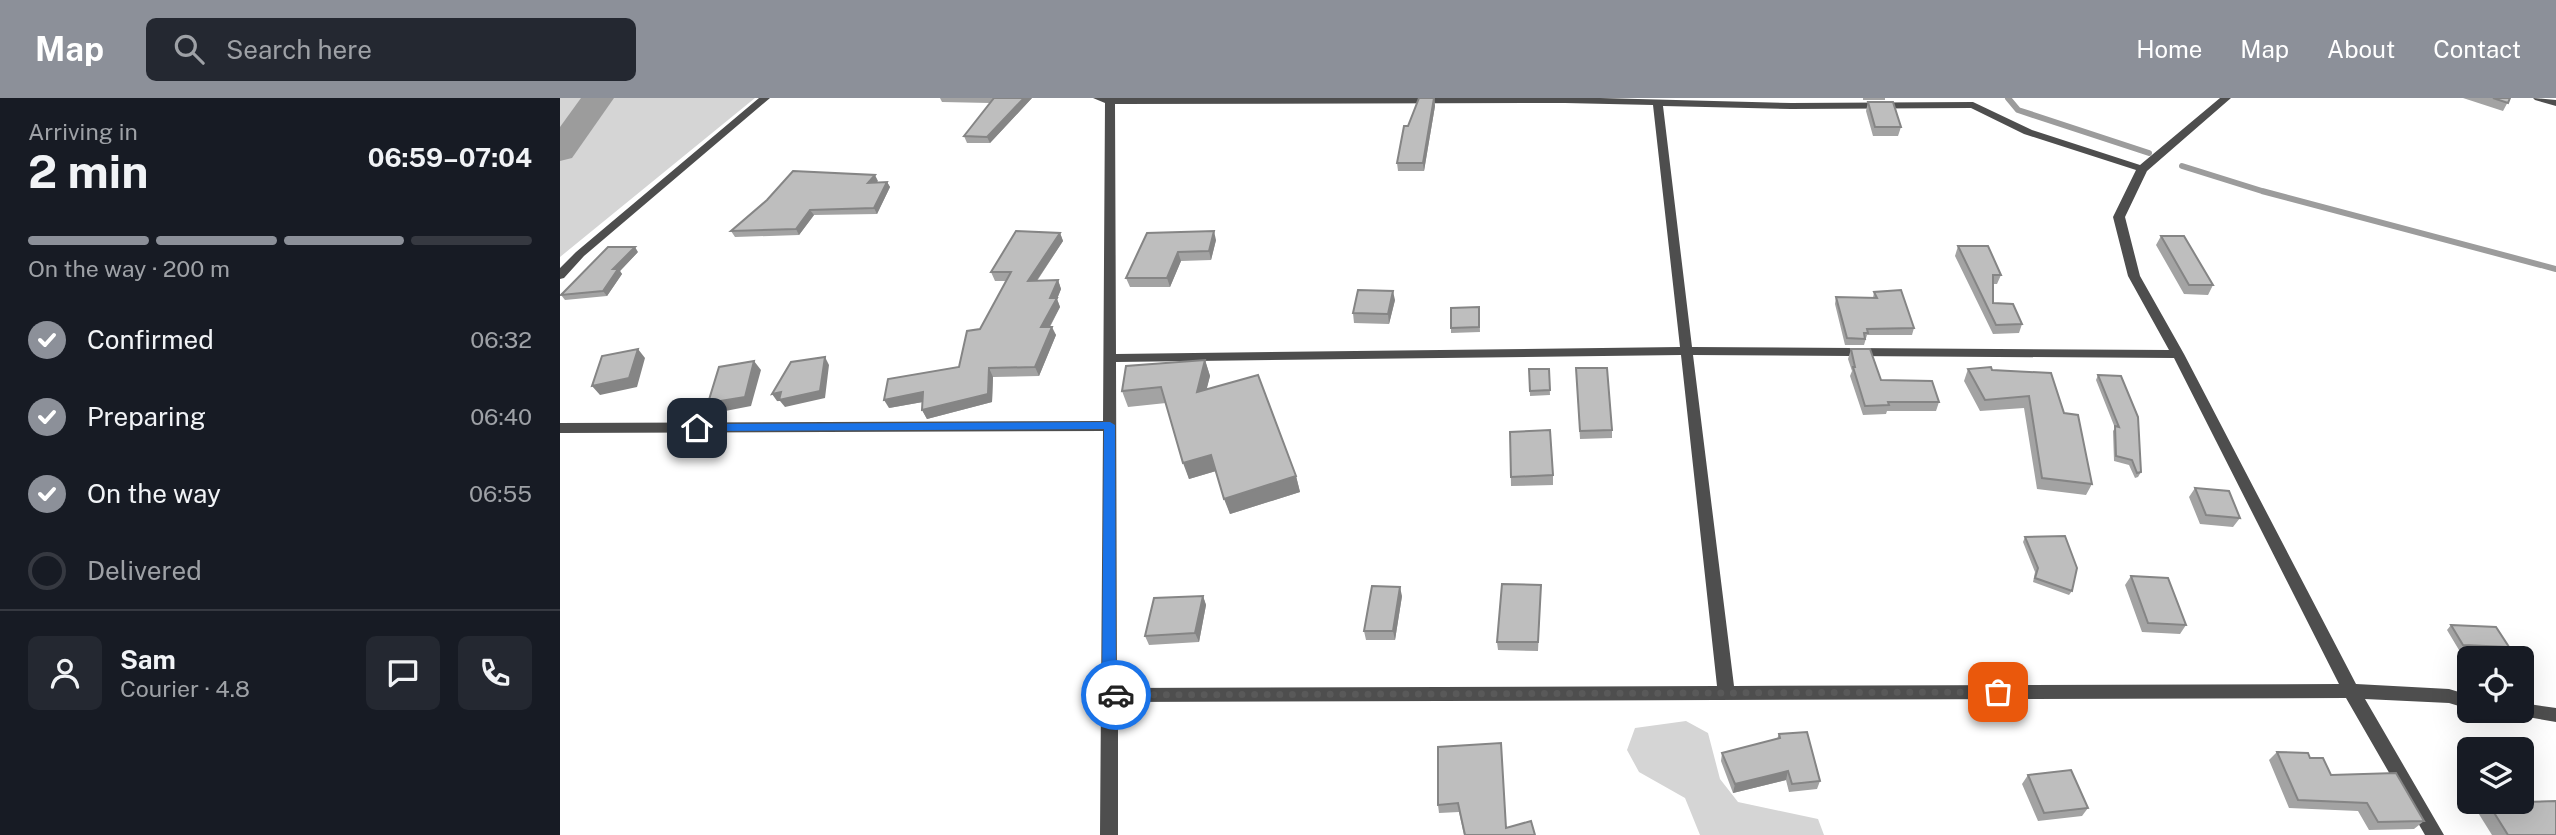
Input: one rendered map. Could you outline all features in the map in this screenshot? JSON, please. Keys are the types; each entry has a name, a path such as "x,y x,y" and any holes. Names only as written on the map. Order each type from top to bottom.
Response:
{"street":[{"path":"560,275 580,254 765,98"},
{"path":"2226,98 2142,169 2119,216 2134,276 2178,354 2351,691 2435,835"},
{"path":"2538,98 2556,103"},
{"path":"1109,835 1110,358 1106,99 1565,99 1791,106 1973,105 2028,132 2142,169"},
{"path":"1658,103 1726,692"},
{"path":"1110,358 1688,351 2178,354"},
{"path":"560,428 1110,425"},
{"path":"1109,695 2351,691 2457,698"},
{"path":"2534,712 2556,715"}],"shaded area":[{"path":"560,98 755,98 560,257"},
{"path":"1686,721 1708,733 1720,779 1738,802 1818,819 1824,835 1700,835 1685,798 1639,772 1627,750 1635,728"}],"building":[{"path":"994,98 1024,98 987,137 964,136"},
{"path":"1419,98 1434,98 1423,163 1397,163 1404,126 1408,126"},
{"path":"2493,98 2510,98 2508,103"},
{"path":"1868,102 1893,102 1901,127 1875,127"},
{"path":"793,171 875,175 868,183 887,182 874,208 810,210 796,229 731,231 767,200"},
{"path":"1016,231 1060,233 1028,281 1058,280 1050,298 1057,298 1041,327 1052,327 1035,367 989,368 988,394 922,410 923,392 884,400 888,379 959,367 967,331 980,329 1011,272 991,272"},
{"path":"1214,231 1209,251 1178,252 1167,278 1126,278 1147,233"},
{"path":"2161,236 2184,236 2213,285 2189,285"},
{"path":"1958,246 1988,246 2001,275 1993,275 1993,303 2013,304 2022,324 1996,325"},
{"path":"608,247 635,247 613,269 618,269 603,291 561,295"},
{"path":"1358,290 1393,291 1388,314 1353,313"},
{"path":"1901,290 1914,328 1867,329 1868,333 1864,333 1865,339 1847,338 1836,297 1877,298 1874,292"},
{"path":"1479,307 1479,327 1451,328 1451,308"},
{"path":"638,349 629,378 592,386 602,356"},
{"path":"1851,349 1870,349 1881,380 1932,381 1939,402 1888,402 1889,405 1865,406 1853,367"},
{"path":"825,357 820,391 779,400 781,392 772,394 791,362"},
{"path":"1205,360 1197,392 1258,375 1296,476 1224,499 1211,455 1183,463 1161,387 1122,391 1126,366"},
{"path":"754,361 745,397 708,403 719,367"},
{"path":"1991,367 1992,370 2051,373 2064,413 2078,415 2092,484 2042,478 2029,396 1985,400 1968,369"},
{"path":"1576,368 1607,368 1612,430 1580,431"},
{"path":"1529,369 1549,369 1550,390 1530,391"},
{"path":"2098,375 2121,376 2138,417 2141,472 2137,473 2132,460 2116,456 2115,426 2119,427"},
{"path":"1550,430 1553,475 1511,477 1510,432"},
{"path":"2195,488 2229,491 2240,518 2206,515"},
{"path":"2065,536 2077,568 2072,591 2035,578 2038,568 2025,537"},
{"path":"2131,576 2168,578 2186,625 2148,623"},
{"path":"1502,584 1541,585 1538,642 1497,642"},
{"path":"1372,586 1400,587 1393,631 1364,631"},
{"path":"1203,596 1195,633 1145,636 1154,598"},
{"path":"2451,625 2496,627 2508,646 2486,646 2463,645"},
{"path":"1807,732 1820,781 1792,784 1788,771 1735,784 1722,753 1780,738 1779,734"},
{"path":"1501,743 1506,828 1531,821 1535,835 1465,835 1458,803 1438,805 1438,747"},
{"path":"2277,752 2308,753 2310,758 2323,758 2331,775 2396,773 2424,821 2378,822 2367,803 2298,800"},
{"path":"2071,770 2088,808 2044,813 2028,775"},
{"path":"2556,801 2556,835 2508,835 2495,814 2534,814 2534,802"}],"waterway":[{"path":"560,151 598,98"},
{"path":"2008,98 2018,110 2149,153"},
{"path":"2182,166 2262,191 2556,269"}],"way so far":[{"path":"1116,695 1998,692"}],"route":[{"path":"697,428 1110,425 1109,695 1116,695"}]}
